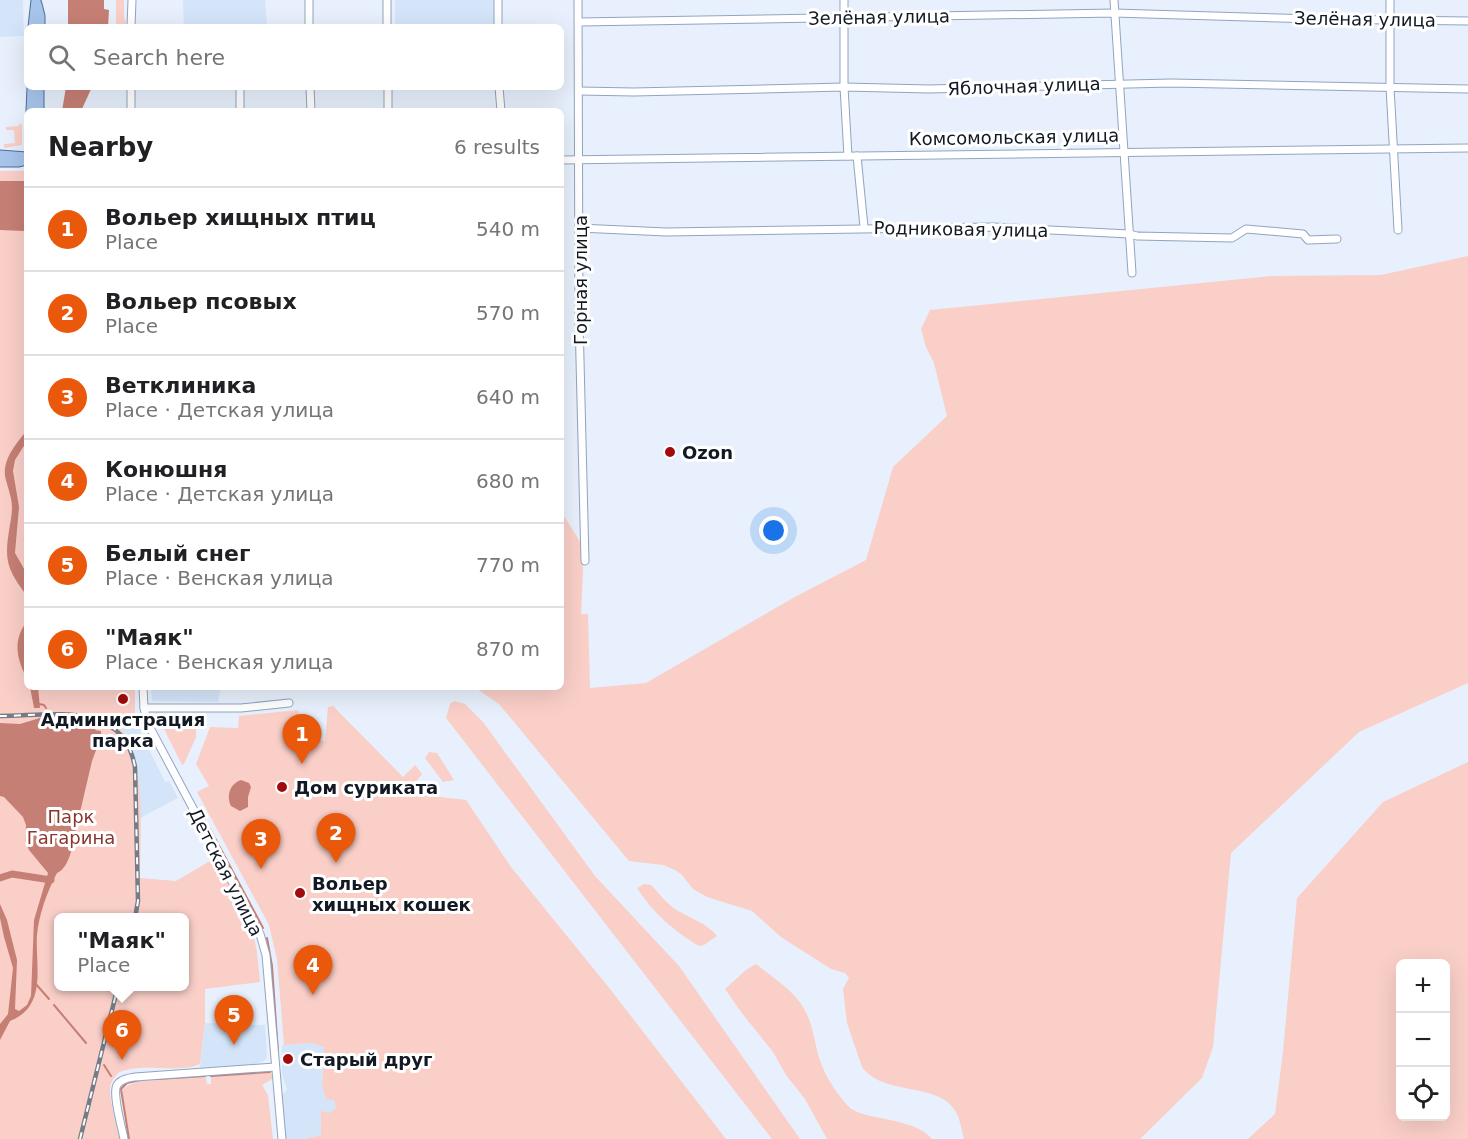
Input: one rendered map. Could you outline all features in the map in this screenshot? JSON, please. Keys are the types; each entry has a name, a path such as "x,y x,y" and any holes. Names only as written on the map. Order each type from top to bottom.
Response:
{"main road":[{"path":"33,24 36,1"},
{"path":"36,1 40,24"},
{"path":"32,90 32,108"},
{"path":"39,90 39,108"},
{"path":"0,155 24,158"},
{"path":"0,162 19,162 24,160"}],"street":[{"path":"131,24 132,0"},
{"path":"309,0 309,24"},
{"path":"387,0 387,24"},
{"path":"498,0 498,24"},
{"name":"Горная улица","path":"578,0 579,228 585,561"},
{"path":"844,0 844,87 848,156"},
{"path":"1114,0 1132,273"},
{"path":"1390,0 1390,87 1398,230"},
{"name":"Зелёная улица","path":"579,22 1114,14 1468,21"},
{"name":"Яблочная улица","path":"579,91 633,92 844,87 929,89 1118,84 1468,89"},
{"path":"131,90 131,108"},
{"path":"240,90 240,108"},
{"path":"310,90 310,108"},
{"path":"388,90 388,108"},
{"path":"499,90 501,108"},
{"name":"Комсомольская улица","path":"564,160 1468,148"},
{"path":"857,156 864,228"},
{"name":"Родниковая улица","path":"579,228 666,232 993,226 1137,236 1232,238 1246,230 1303,234 1308,240 1337,239"},
{"name":"Детская улица","path":"143,690 148,724 260,934 266,955 282,1139"},
{"path":"144,708 242,708 289,703"},
{"path":"124,1139 115,1094 117,1085 124,1080 135,1077 275,1067"}],"shaded area":[{"path":"0,0 23,0 24,36 0,37"},
{"path":"68,0 104,0 104,9 109,10 108,24 68,24"},
{"path":"183,0 265,0 267,24 184,24"},
{"path":"395,0 494,0 494,24 395,24"},
{"path":"66,90 91,90 82,108 62,108"},
{"path":"0,181 24,181 24,231 0,230"},
{"path":"24,434 24,446 15,460 13,471 19,507 15,553 24,569 24,592 15,579 7,558 12,508 5,469 12,451"},
{"path":"24,625 24,672 18,650"},
{"path":"31,690 38,690 40,708 34,708"},
{"path":"151,690 220,690 218,702 152,701"},
{"path":"43,717 44,720 78,720 96,723 98,725 95,730 101,731 101,737 92,761 81,808 78,816 70,820 76,828 71,853 62,870 53,880 42,911 37,935 38,972 35,995 30,1006 10,1021 0,1040 0,1024 8,1014 13,968 0,918 0,904 7,920 17,960 15,1009 19,1011 27,1005 31,996 34,920 48,873 29,850 25,841 26,825 23,817 4,797 0,796 0,723 20,724"},
{"path":"137,721 165,782 169,781 178,798 140,820 137,764 131,745 121,729"},
{"path":"241,780 249,783 251,787 248,807 240,811 231,806 229,794 232,787"},
{"path":"205,1023 265,1025 267,1058 256,1064 200,1068"},
{"path":"311,1043 324,1046 322,1086 334,1100 336,1109 329,1113 322,1110 321,1135 304,1139 286,1139 281,1096 287,1090 282,1074 282,1045"}],"green space":[{"path":"116,0 124,0 126,24 116,24"},
{"path":"22,124 22,145 4,148 4,144 15,143 14,130 6,130 6,127 19,126"},
{"name":"Парк Гагарина","path":"0,171 24,171 24,690 135,690 137,721 121,729 135,760 138,779 141,821 140,878 176,881 215,858 253,933 257,952 260,982 205,989 205,1023 200,1064 181,1068 129,1069 116,1075 111,1083 110,1095 120,1139 0,1139"},
{"path":"1468,256 1468,683 1359,732 1231,853 1213,1047 1202,1078 1140,1139 964,1139 956,1112 948,1102 925,1092 884,1082 872,1076 862,1067 847,1023 843,989 849,978 845,973 831,969 781,937 752,911 707,897 693,889 675,870 663,865 629,861 499,704 478,690 564,690 564,516 582,545 581,614 588,614 590,688 646,683 793,598 866,560 893,467 947,416 934,363 921,329 930,310 1272,276 1381,275"},
{"path":"454,701 465,704 483,722 595,876 679,966 800,1139 772,1139 446,718 450,704"},
{"path":"333,706 403,777 415,765 422,774 414,784 420,789 438,796 466,800 511,867 610,989 726,1139 304,1139 321,1135 321,1110 329,1113 336,1108 334,1100 326,1099 322,1086 324,1047 311,1043 284,1045 277,959 269,925 197,792 209,786 196,764 210,727 238,728 239,716 298,710 300,737 325,741 328,707"},
{"path":"156,711 161,711 165,715 196,716 196,737 184,764 182,765 160,721 156,718"},
{"path":"429,752 437,753 454,780 443,782 425,758"},
{"path":"1468,762 1468,1139 1248,1139 1275,1114 1297,898 1383,802"},
{"path":"644,884 651,885 672,907 704,925 717,936 699,946 681,935 657,914 643,897 637,888"},
{"path":"756,964 788,989 803,1007 810,1022 825,1073 848,1106 864,1114 913,1126 932,1139 827,1139 805,1099 725,989"},
{"path":"271,1073 272,1079 262,1085 268,1095 273,1139 129,1139 122,1097 123,1089 130,1084 150,1079 205,1076 207,1084 211,1084 211,1076"}],"waterway":[{"path":"39,704 46,708"},
{"path":"201,811 205,819"},
{"path":"210,829 263,928"},
{"path":"0,878 12,874 51,880"},
{"path":"267,938 272,966 278,1053"},
{"path":"35,983 49,999"},
{"path":"54,1005 86,1043"},
{"path":"104,1065 111,1076"},
{"path":"211,1076 270,1072"},
{"path":"157,1079 205,1076"},
{"path":"129,1139 121,1089 127,1083 140,1080"}],"railway":[{"path":"0,716 62,714 82,716 101,721 116,730 128,745 135,767 138,901 136,913"},
{"path":"80,1139 117,991"}],"place":[{"name":"Ozon","path":"670,452"},
{"name":"Администрация парка","path":"123,699"},
{"name":"Вольер хищных птиц","path":"302,764"},
{"name":"Дом суриката","path":"282,787"},
{"name":"Вольер псовых","path":"336,863"},
{"name":"Ветклиника","path":"261,869"},
{"name":"Вольер хищных кошек","path":"300,893"},
{"name":"Конюшня","path":"313,995"},
{"name":"Белый снег","path":"234,1045"},
{"name":"Старый друг","path":"288,1059"},
{"name":"\"Маяк\"","path":"122,1060"}]}
